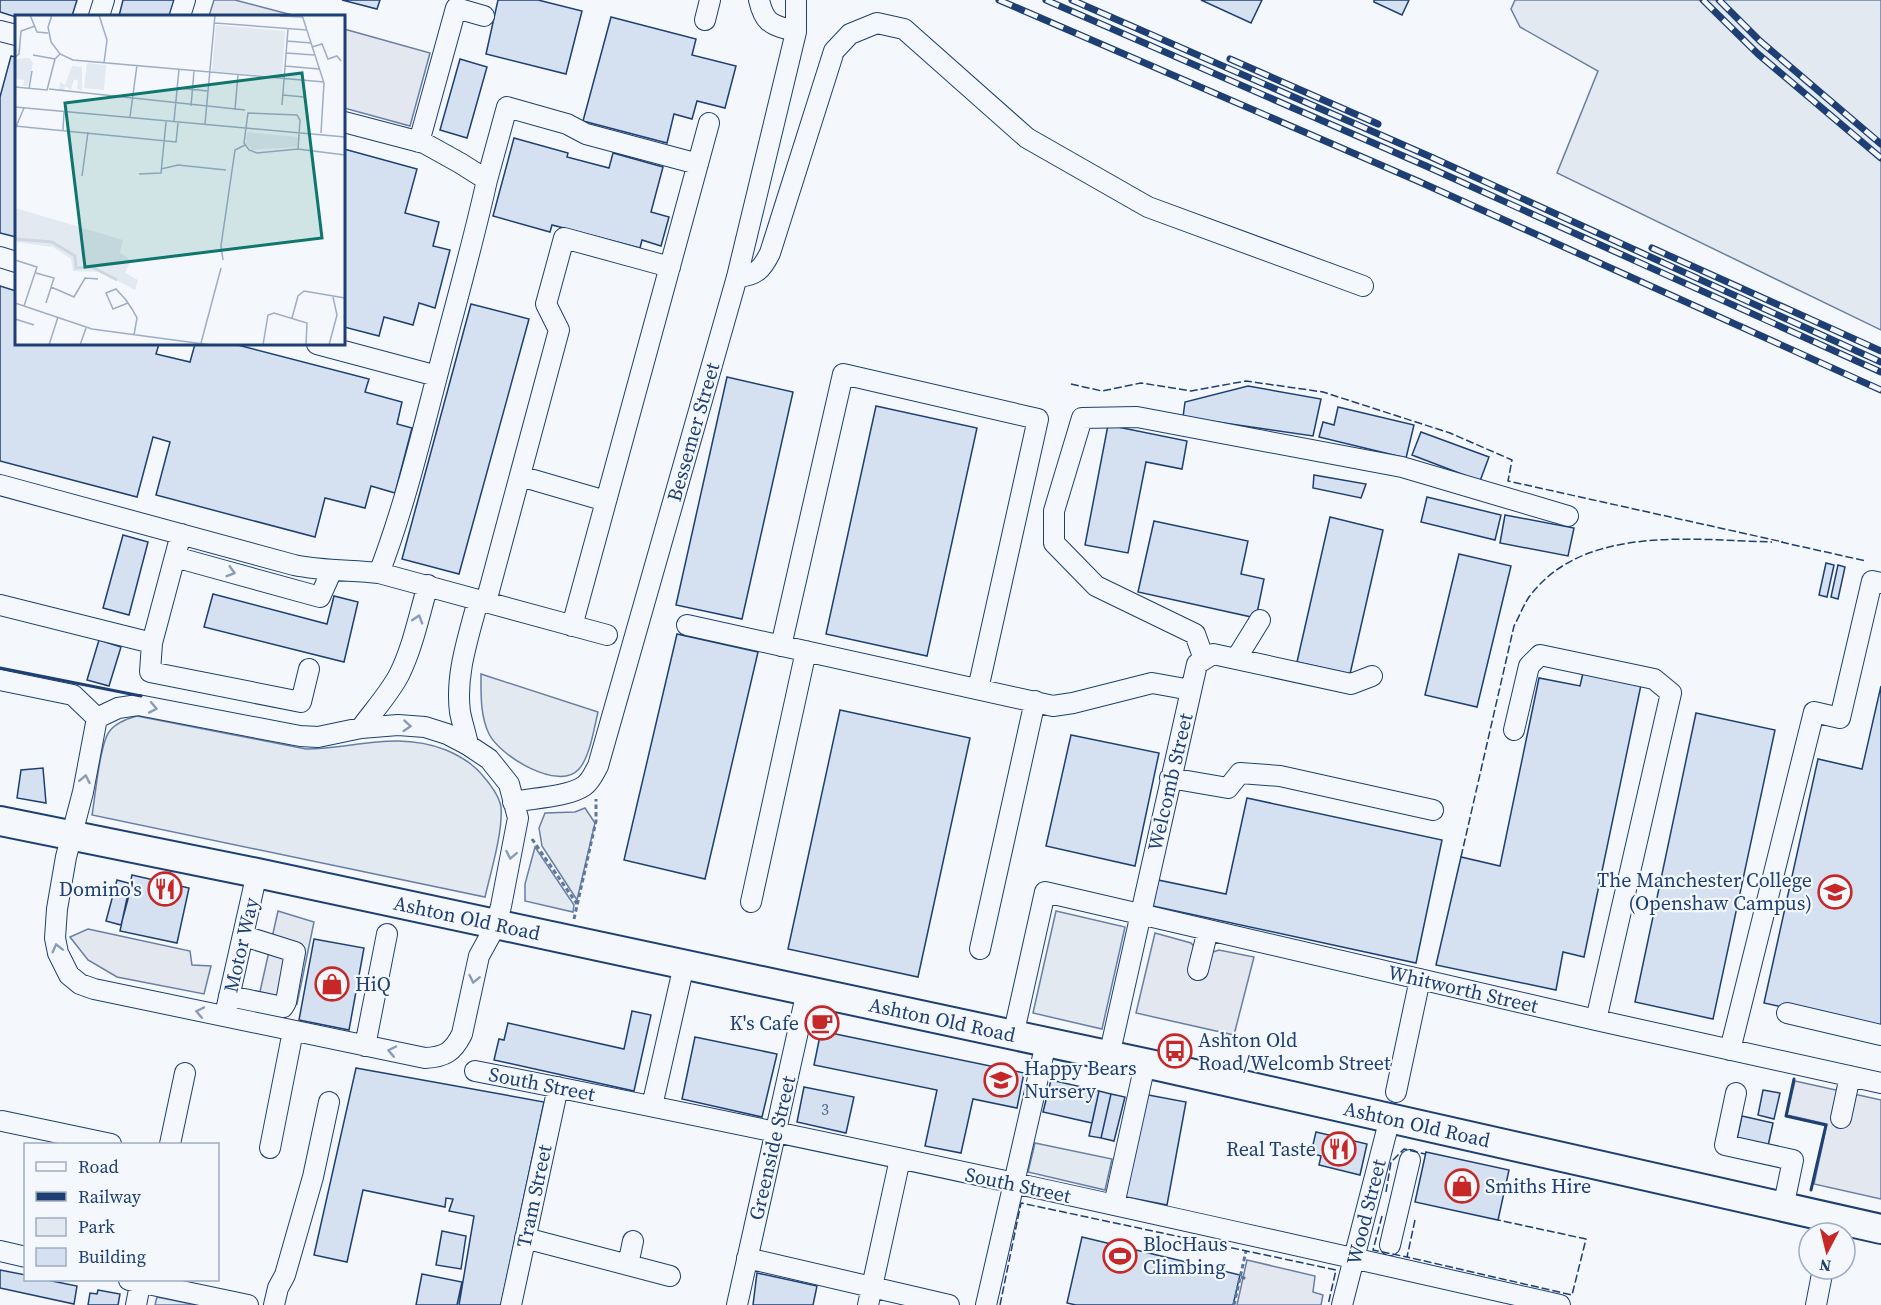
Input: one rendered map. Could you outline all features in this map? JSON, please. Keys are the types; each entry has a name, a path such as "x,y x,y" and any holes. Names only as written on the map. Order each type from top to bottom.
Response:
{"highway":[{"name":"Ashton Old Road","path":"0,821 257,873 1145,1064 1393,1105 1783,1208 1819,1221"},
{"name":"Ashton Old Road","path":"1857,1228 1881,1229"}],"street":[{"path":"99,15 104,0"},
{"path":"180,15 185,0"},
{"path":"705,20 710,0"},
{"path":"759,0 762,15 769,23 796,32"},
{"name":"Bessemer Street","path":"595,771 737,277 796,32 796,0"},
{"path":"419,142 456,8 484,16"},
{"path":"737,277 750,277 764,266 770,253 834,51 850,34 877,23 904,29 1027,138 1148,207 1363,286"},
{"path":"0,31 15,35"},
{"path":"379,573 407,487 507,107 567,124 586,134 698,164"},
{"path":"345,122 419,142 487,180"},
{"path":"572,626 709,123"},
{"path":"468,745 460,712 461,668 520,476 559,330 546,304 564,238 670,267"},
{"path":"0,257 15,262"},
{"path":"321,345 437,376"},
{"path":"781,646 843,374 1038,419 978,689"},
{"path":"1372,676 1351,684 1213,654 1203,659 1195,634 1096,586 1054,543 1054,511 1082,418 1137,417 1402,467 1568,516"},
{"path":"520,476 606,501"},
{"path":"0,485 294,565 379,573 607,635"},
{"path":"181,534 152,643 150,672 301,702 309,669"},
{"path":"175,557 320,597 332,570"},
{"path":"1730,1050 1814,712 1840,718 1872,581 1881,583"},
{"path":"361,728 388,694 399,674 428,585"},
{"path":"0,605 152,643"},
{"path":"1236,659 1260,620"},
{"path":"687,625 1053,706 1152,683 1191,690"},
{"path":"751,902 806,651"},
{"path":"1514,730 1529,666 1540,655 1654,679 1671,693 1596,1020"},
{"name":"Welcomb Street","path":"1109,1056 1170,778 1197,664 1203,659"},
{"path":"0,680 73,695 97,718"},
{"path":"980,950 1035,701"},
{"path":"138,705 300,736 318,736 361,728 398,725 425,727 447,734 489,759 508,784 516,810 501,906 496,925 479,956 462,1034 457,1044 448,1053 438,1058 424,1058 94,989 80,984 69,975 58,953 55,938 57,909 97,718 118,708 138,705"},
{"path":"516,810 584,786 595,771"},
{"path":"1170,778 1228,788 1240,773 1280,776 1433,810"},
{"name":"Motor Way","path":"225,1017 257,873"},
{"name":"Whitworth Street","path":"1014,1036 1045,892 1596,1020 1881,1083"},
{"path":"1198,970 1208,930"},
{"path":"365,1046 387,934"},
{"path":"229,996 283,1006 286,1002 295,952 244,936"},
{"path":"652,1106 684,965"},
{"name":"Wood Street","path":"1342,1305 1393,1105 1420,979"},
{"name":"Greenside Street","path":"737,1305 807,991"},
{"path":"1787,1013 1881,1035"},
{"path":"270,1148 293,1031"},
{"path":"986,1305 1046,1043"},
{"path":"1114,1206 1145,1064"},
{"name":"South Street","path":"475,1071 776,1132 1560,1305"},
{"path":"170,1143 184,1073"},
{"path":"1841,1118 1850,1076"},
{"name":"Tram Street","path":"511,1305 558,1087"},
{"path":"1736,1093 1725,1145 1793,1160 1783,1208"},
{"path":"274,1305 313,1177 328,1102"},
{"path":"2,1121 106,1143"},
{"path":"870,1296 900,1159"},
{"path":"1390,1245 1410,1160"},
{"path":"1370,1198 1399,1205"},
{"path":"525,1238 670,1275"},
{"path":"628,1265 633,1241"},
{"path":"0,1251 24,1257"},
{"path":"747,1258 870,1296 949,1305"},
{"path":"136,1305 137,1281"},
{"path":"141,1281 248,1305"},
{"path":"1816,1305 1821,1281"}],"path":[{"path":"574,921 596,821 595,771"},
{"path":"516,810 577,904"},
{"path":"1234,1305 1250,1235"},
{"path":"1241,1277 1246,1279"}],"green space":[{"path":"1515,0 1881,0 1881,330 1557,173 1598,71 1520,27 1511,9"},
{"path":"481,674 598,712 589,750 579,769 570,775 545,774 517,761 495,743 484,719"},
{"path":"137,716 306,749 393,741 428,744 456,755 479,771 494,790 501,807 498,840 485,897 92,815 100,759 106,738 111,729 118,724"},
{"path":"585,808 595,823 577,900 542,846 539,828 545,813 575,812"},
{"path":"535,847 574,905 573,912 525,901 525,884"},
{"path":"1056,911 1125,927 1102,1029 1033,1013"},
{"path":"1035,1143 1112,1159 1105,1190 1028,1172"},
{"path":"157,1297 196,1305 155,1305"}],"shaded area":[{"path":"214,0 235,0 292,15 209,15"},
{"path":"345,29 430,53 410,126 345,108"},
{"path":"278,911 314,922 297,1004 259,996"},
{"path":"88,929 190,951 192,965 211,966 204,994 117,977 88,960 70,937"},
{"path":"1155,933 1191,943 1197,950 1210,953 1219,950 1254,957 1234,1035 1136,1013"},
{"path":"1795,1081 1881,1100 1881,1199 1814,1184 1827,1124 1787,1115"},
{"path":"1247,1260 1315,1276 1313,1292 1323,1295 1321,1305 1237,1305"}],"building":[{"path":"0,0 77,0 72,15 15,17 0,12"},
{"path":"123,0 174,0 169,15 119,15"},
{"path":"342,0 380,0 377,9"},
{"path":"498,0 538,0 582,11 566,74 486,54"},
{"path":"1201,0 1262,0 1251,23"},
{"path":"1374,0 1409,0 1402,15"},
{"path":"611,17 696,39 692,55 736,66 725,108 697,101 692,119 674,114 667,143 583,121"},
{"path":"11,56 15,57 15,237 0,233 0,97"},
{"path":"460,59 487,67 467,138 440,130"},
{"path":"514,138 568,153 567,157 609,168 613,153 663,167 651,212 669,217 661,246 642,240 640,248 552,225 550,232 493,216"},
{"path":"345,149 417,169 405,213 439,222 433,246 450,250 435,308 419,303 413,325 384,317 379,336 345,327"},
{"path":"0,286 15,291 15,345 159,345 156,354 190,362 195,345 238,345 369,379 365,392 402,402 397,424 412,428 395,493 371,486 365,508 325,498 315,537 156,495 170,442 153,437 137,497 0,461"},
{"path":"471,304 529,319 459,574 402,559"},
{"path":"727,377 793,392 742,619 676,605"},
{"path":"1248,386 1321,399 1313,436 1183,417 1185,402"},
{"path":"876,406 977,428 927,656 826,634"},
{"path":"1338,407 1414,425 1406,458 1319,437 1323,422 1334,425"},
{"path":"1108,425 1187,441 1182,469 1146,462 1128,553 1085,545"},
{"path":"1421,432 1489,457 1480,481 1412,455"},
{"path":"1314,475 1366,484 1361,498 1313,488"},
{"path":"1427,497 1501,515 1495,540 1421,522"},
{"path":"1505,515 1574,528 1568,556 1500,543"},
{"path":"1330,517 1383,530 1350,674 1297,662"},
{"path":"1154,521 1248,541 1241,574 1264,579 1256,618 1138,592"},
{"path":"123,535 148,542 129,615 103,608"},
{"path":"1459,554 1511,566 1477,707 1425,695"},
{"path":"1826,563 1834,565 1827,597 1819,595"},
{"path":"1838,565 1845,567 1838,599 1831,597"},
{"path":"213,594 327,624 334,596 358,602 344,662 204,627"},
{"path":"677,634 758,652 705,879 624,860"},
{"path":"99,640 121,647 109,686 87,680"},
{"path":"1583,673 1641,685 1584,957 1563,952 1556,990 1436,965 1461,857 1500,866 1539,678 1580,686"},
{"name":"The Manchester College (Openshaw Campus)","path":"1881,686 1881,1029 1764,1003 1818,759 1862,769"},
{"path":"840,710 970,738 918,977 788,949"},
{"path":"1696,713 1775,730 1713,1019 1635,1002"},
{"path":"1071,735 1159,753 1135,866 1046,846"},
{"path":"43,768 46,803 17,798 21,770"},
{"path":"1247,798 1442,840 1416,963 1153,906 1158,880 1226,894"},
{"path":"132,875 189,888 177,943 120,931"},
{"path":"117,880 132,884 121,925 106,921"},
{"name":"HiQ","path":"314,939 364,948 349,1030 299,1020"},
{"path":"632,1011 651,1015 634,1091 494,1060 499,1039 504,1040 508,1023 624,1049"},
{"path":"821,1031 1024,1073 1017,1108 973,1099 961,1153 925,1146 937,1090 814,1065"},
{"path":"695,1037 777,1054 762,1117 682,1099"},
{"path":"356,1068 544,1102 501,1305 459,1305 474,1216 449,1211 453,1199 446,1198 445,1207 363,1190 347,1262 314,1255"},
{"path":"1051,1080 1099,1091 1092,1123 1043,1112"},
{"path":"804,1087 854,1097 846,1133 797,1122"},
{"path":"1763,1090 1780,1093 1774,1119 1758,1115"},
{"path":"1099,1091 1111,1094 1101,1138 1089,1136"},
{"path":"1111,1094 1125,1097 1114,1141 1101,1138"},
{"path":"1143,1094 1186,1102 1167,1205 1121,1196"},
{"path":"1742,1116 1773,1123 1768,1146 1737,1139"},
{"name":"Real Taste","path":"1316,1132 1367,1144 1360,1175 1319,1165 1321,1156 1311,1153"},
{"name":"Smiths Hire","path":"1426,1152 1509,1170 1498,1220 1415,1202"},
{"path":"442,1231 466,1236 461,1269 436,1265"},
{"name":"BlocHaus Climbing","path":"1082,1237 1240,1275 1233,1305 1076,1305 1067,1303"},
{"path":"0,1270 24,1275 24,1281 52,1281 77,1286 74,1304 0,1288"},
{"path":"757,1273 817,1286 813,1305 753,1305"},
{"path":"422,1274 462,1282 457,1305 416,1305"},
{"path":"98,1290 120,1294 118,1305 88,1305 90,1293 97,1294"}],"railway":[{"path":"999,0 1420,182 1881,390"},
{"path":"1046,0 1426,166 1881,372"},
{"path":"1072,0 1431,157 1881,362"},
{"path":"1703,0 1758,54 1881,158"},
{"path":"1719,0 1760,41 1881,144"},
{"path":"1230,59 1378,124"},
{"path":"1652,248 1881,351"}],"fence":[{"path":"1071,384 1102,391 1141,383 1191,391 1246,381 1323,392 1450,433 1512,460 1508,481 1783,542"},
{"path":"1461,857 1514,626 1529,597 1552,574 1579,557 1609,547 1641,541 1675,539 1772,542"},
{"path":"1781,542 1866,561"},
{"path":"1386,1192 1391,1162 1404,1149 1425,1154"},
{"path":"1000,1305 1021,1203 1336,1270 1328,1305"},
{"path":"1382,1216 1373,1250 1407,1257"},
{"path":"1415,1220 1407,1257 1572,1295 1586,1239 1498,1220"}],"wall":[{"path":"0,668 141,696"},
{"path":"1794,1079 1786,1116 1826,1125 1811,1190"}],"place":[{"name":"Domino's","path":"165,889"},
{"name":"The Manchester College (Openshaw Campus)","path":"1835,892"},
{"name":"HiQ","path":"332,984"},
{"name":"K's Cafe","path":"822,1023"},
{"name":"Ashton Old Road/Welcomb Street","path":"1175,1051"},
{"name":"Happy Bears Nursery","path":"1001,1080"},
{"name":"Real Taste","path":"1339,1149"},
{"name":"Smiths Hire","path":"1462,1186"},
{"name":"BlocHaus Climbing","path":"1120,1256"}]}
